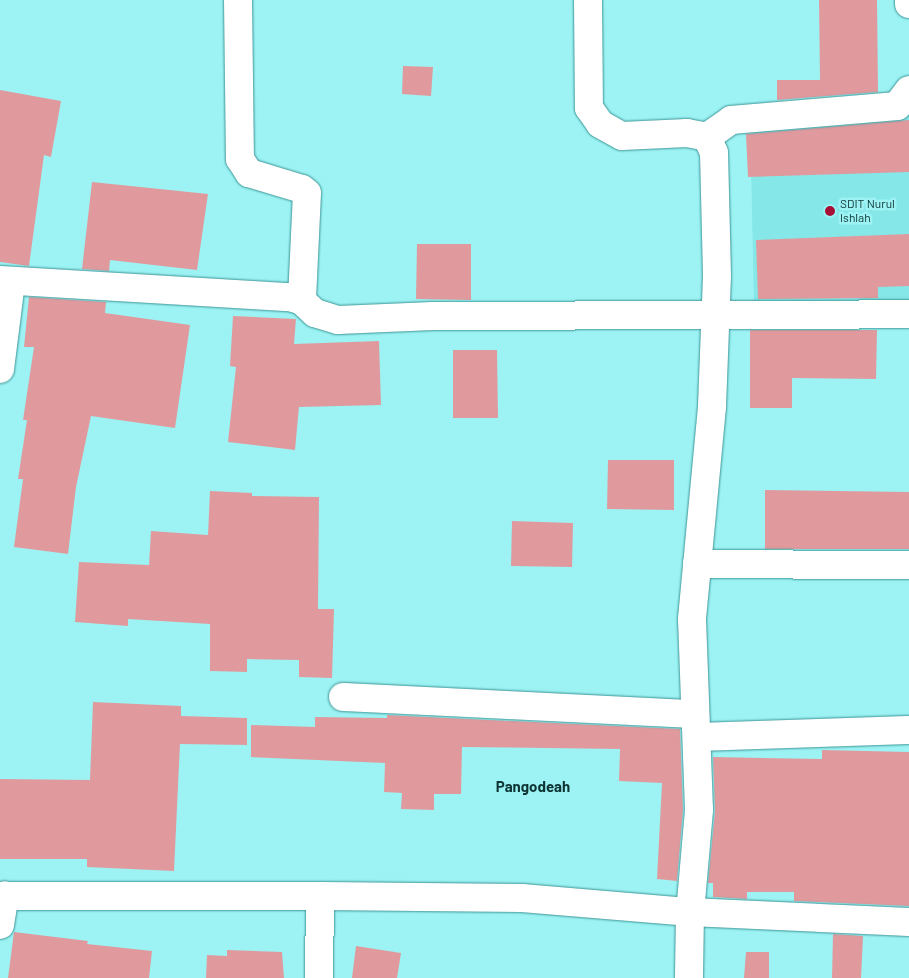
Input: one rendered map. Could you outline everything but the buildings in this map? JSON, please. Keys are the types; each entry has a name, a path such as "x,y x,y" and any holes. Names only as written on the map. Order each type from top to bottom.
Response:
{"street":[{"path":"238,0 240,159 249,173 302,189 307,193 302,301"},
{"path":"588,0 588,108 600,124 622,136 687,133 707,137 731,120 897,106 909,90"},
{"path":"689,978 690,912 699,810 692,619 712,407 714,314 717,276 714,153 707,137"},
{"path":"0,369 6,281 290,297 302,301 315,312 338,320 433,316 909,314"},
{"path":"697,564 909,565"},
{"path":"344,697 696,725 909,730"},
{"path":"0,925 2,895 522,898 690,912 909,922"},
{"path":"319,978 320,896"}],"shaded area":[{"name":"SDIT Nurul Ishlah","path":"909,115 909,303 754,303 750,119"}],"place":[{"name":"SDIT Nurul Ishlah","path":"830,211"}],"district":[{"name":"Pangodeah","path":"533,787"}]}
